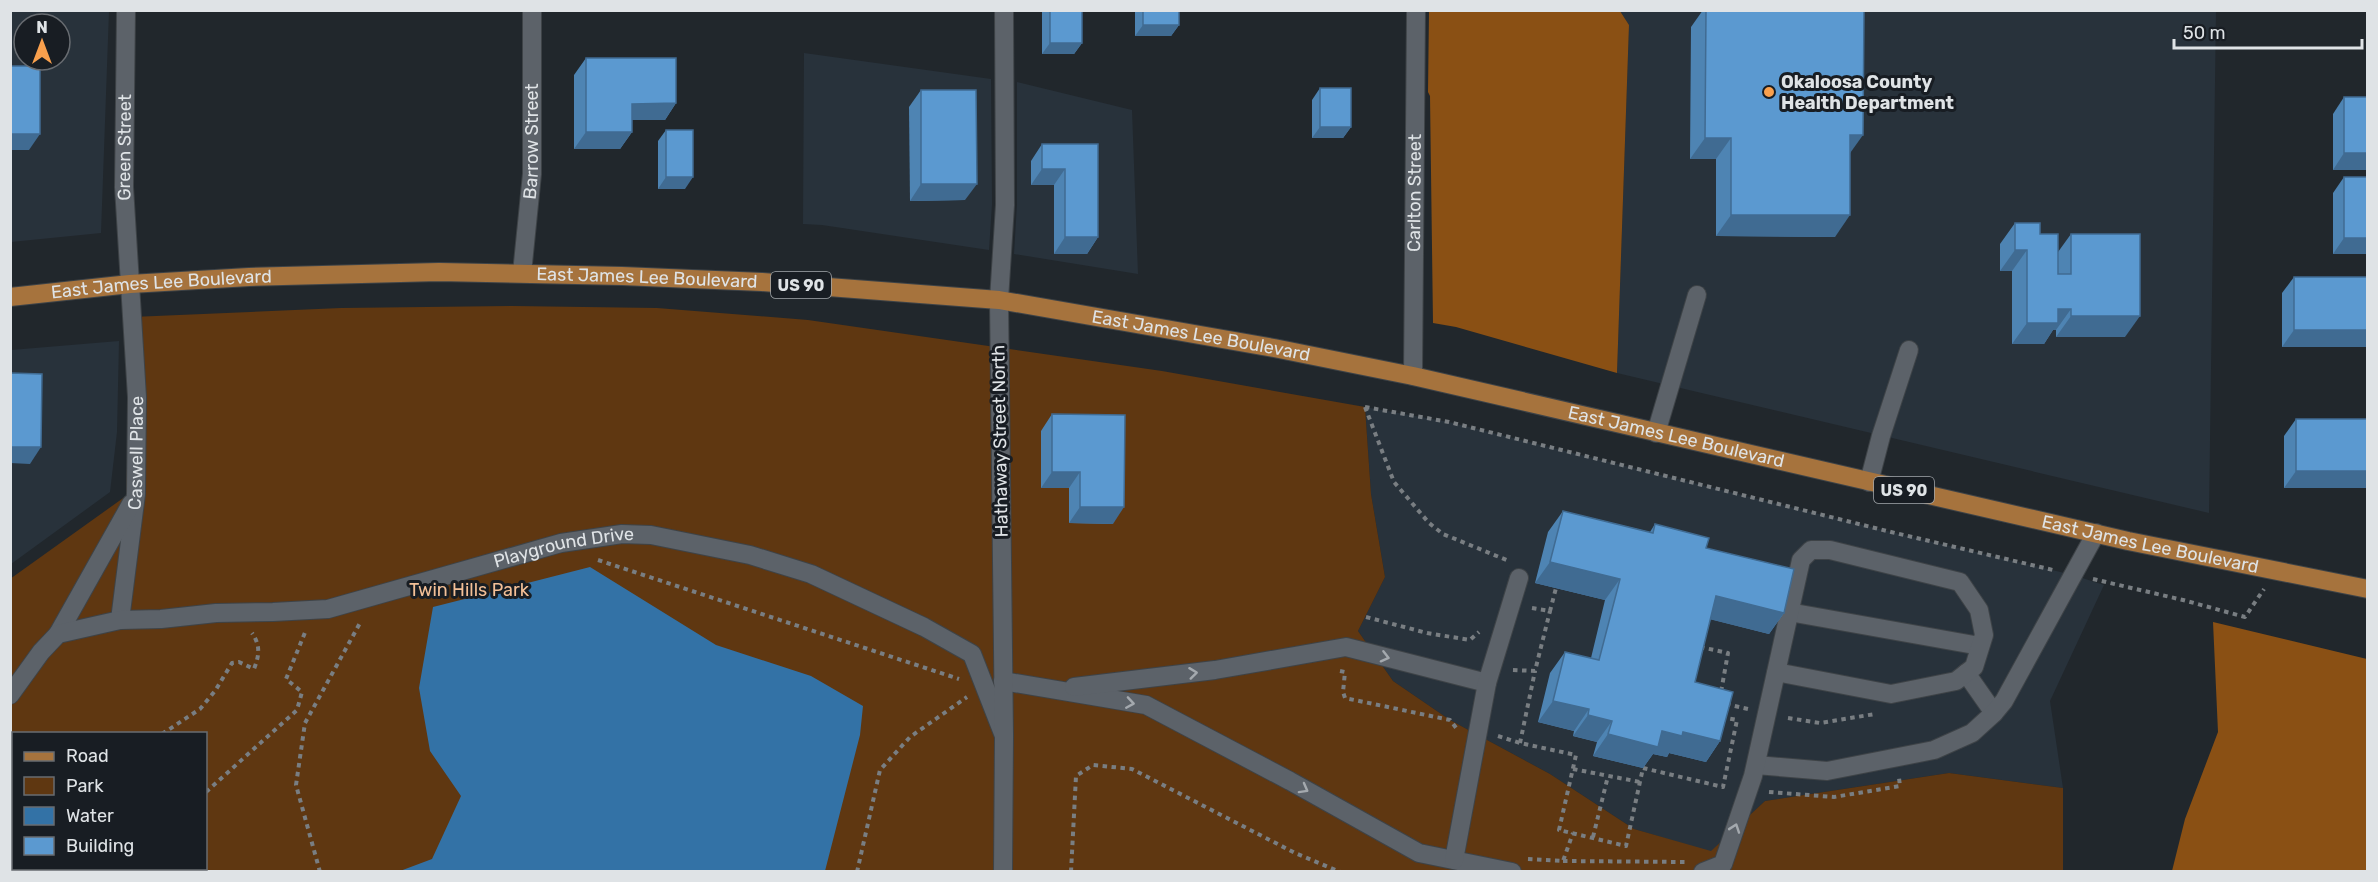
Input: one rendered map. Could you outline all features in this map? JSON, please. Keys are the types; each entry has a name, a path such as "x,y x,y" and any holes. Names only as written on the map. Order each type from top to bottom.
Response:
{"main road":[{"name":"East James Lee Boulevard","path":"10,297 130,284 261,277 439,272 762,282 999,300 1274,348 1413,376 2096,533 2367,589"}],"street":[{"name":"Green Street","path":"126,10 124,187 130,284"},
{"name":"Barrow Street","path":"522,273 532,174 532,10"},
{"name":"Hathaway Street North","path":"1003,872 1004,736 999,300 1005,204 1004,10"},
{"name":"Carlton Street","path":"1413,376 1416,10"},
{"name":"Caswell Place","path":"120,620 136,494 137,397 130,284"},
{"path":"1656,433 1697,295"},
{"path":"1869,482 1908,350"},
{"path":"10,695 41,652 58,634 136,494"},
{"path":"1756,765 1827,771 1934,750 1972,733 1994,714 2004,701 2096,533"},
{"name":"Playground Drive","path":"58,634 120,620 161,619 207,613 328,609 561,543 621,534 651,535 750,555 811,574 924,627 972,654 1004,736"},
{"path":"1704,872 1722,864 1756,765 1776,672 1789,612 1801,560 1811,550 1830,550 1959,582 1979,610 1984,635 1974,666 1956,681 1891,694 1776,672"},
{"path":"1454,860 1487,683 1516,571"},
{"path":"1789,612 1980,646"},
{"path":"1052,690 1215,670 1346,647 1487,683"},
{"path":"1966,673 1994,714"},
{"path":"1003,681 1146,705 1290,781 1419,853 1512,872"}],"path":[{"path":"1516,571 1506,559 1443,534 1430,524 1394,482 1365,407 1449,422 2245,617 2276,570"},
{"path":"592,558 960,679"},
{"path":"1520,743 1556,588"},
{"path":"1525,607 1551,611"},
{"path":"1366,617 1427,633 1470,640 1484,625"},
{"path":"320,872 296,785 305,723 360,621"},
{"path":"207,791 297,710 302,692 286,679 308,626"},
{"path":"165,732 200,709 215,691 232,663 239,662 254,669 259,656 258,641 247,627"},
{"path":"1692,645 1728,653 1720,702 1767,714 1820,723 1885,712"},
{"path":"1336,670 1346,672 1343,692 1345,698 1450,720 1458,730"},
{"path":"1508,679 1510,670 1535,671"},
{"path":"857,872 880,770 910,737 973,693"},
{"path":"1499,729 1498,737 1576,755 1559,830 1626,846 1643,768 1722,787 1737,720 1718,716 1719,709"},
{"path":"1071,872 1077,776 1093,765 1132,769 1295,853 1340,872"},
{"path":"1573,769 1640,782"},
{"path":"1593,837 1608,776"},
{"path":"1563,861 1596,863 1654,860 1722,864"}],"shaded area":[{"path":"11,11 109,11 101,233 11,242"},
{"path":"1429,11 1620,11 1629,25 1617,373 1456,327 1433,323 1430,96 1428,92"},
{"path":"1620,11 2216,11 2209,513 1617,373 1629,25"},
{"path":"804,53 991,79 992,204 989,250 803,224"},
{"path":"1017,82 1132,110 1138,274 1014,254 1017,204"},
{"path":"119,341 117,432 110,492 11,564 11,350"},
{"path":"1365,407 1449,422 2073,575 2104,585 2050,701 2063,788 1949,773 1765,801 1711,852 1634,829 1550,774 1450,720 1393,681 1358,631 1385,577 1371,494"},
{"path":"2213,622 2367,659 2367,871 2172,871 2185,819 2218,732"}],"green space":[{"name":"Twin Hills Park","path":"513,306 657,308 808,320 1162,371 1365,407 1371,494 1385,577 1358,631 1393,681 1450,720 1550,774 1634,829 1711,851 1765,801 1949,773 2063,788 2063,871 11,871 10,579 126,496 132,317 341,308"}],"water":[{"path":"590,567 716,645 811,676 863,706 860,735 825,871 400,871 432,859 461,796 430,751 419,688 433,607"}],"building":[{"path":"1050,10 1082,10 1082,43 1050,43"},
{"path":"1143,10 1179,10 1179,25 1143,25"},
{"name":"Okaloosa County Health Department","path":"1706,10 1864,10 1863,135 1850,135 1850,215 1731,215 1731,138 1705,138"},
{"path":"586,58 676,58 676,103 632,104 632,132 586,132"},
{"path":"10,66 12,66 12,72 40,72 40,134 10,134"},
{"path":"1320,88 1351,88 1351,127 1320,127"},
{"path":"921,90 976,90 977,184 921,184"},
{"path":"2344,97 2367,97 2367,153 2344,153"},
{"path":"666,130 693,130 693,177 666,177"},
{"path":"1042,144 1098,144 1098,237 1065,237 1065,169 1042,169"},
{"path":"2344,177 2367,177 2367,238 2344,238"},
{"path":"2015,223 2040,223 2040,234 2058,234 2058,274 2071,274 2071,234 2140,234 2140,316 2071,316 2071,309 2058,309 2058,323 2027,323 2027,250 2015,250"},
{"path":"2294,277 2367,277 2367,330 2294,330"},
{"path":"10,373 42,374 41,447 10,447"},
{"path":"1052,414 1125,415 1124,507 1080,507 1080,472 1052,472"},
{"path":"2296,419 2367,419 2367,471 2296,471"},
{"path":"1563,511 1653,533 1655,524 1709,538 1706,548 1794,569 1784,613 1716,596 1695,682 1733,692 1720,741 1683,732 1682,736 1662,731 1658,747 1608,734 1612,721 1588,715 1589,709 1553,701 1565,652 1599,660 1620,579 1550,562"}],"place":[{"name":"Okaloosa County Health Department","path":"1769,92"}]}
